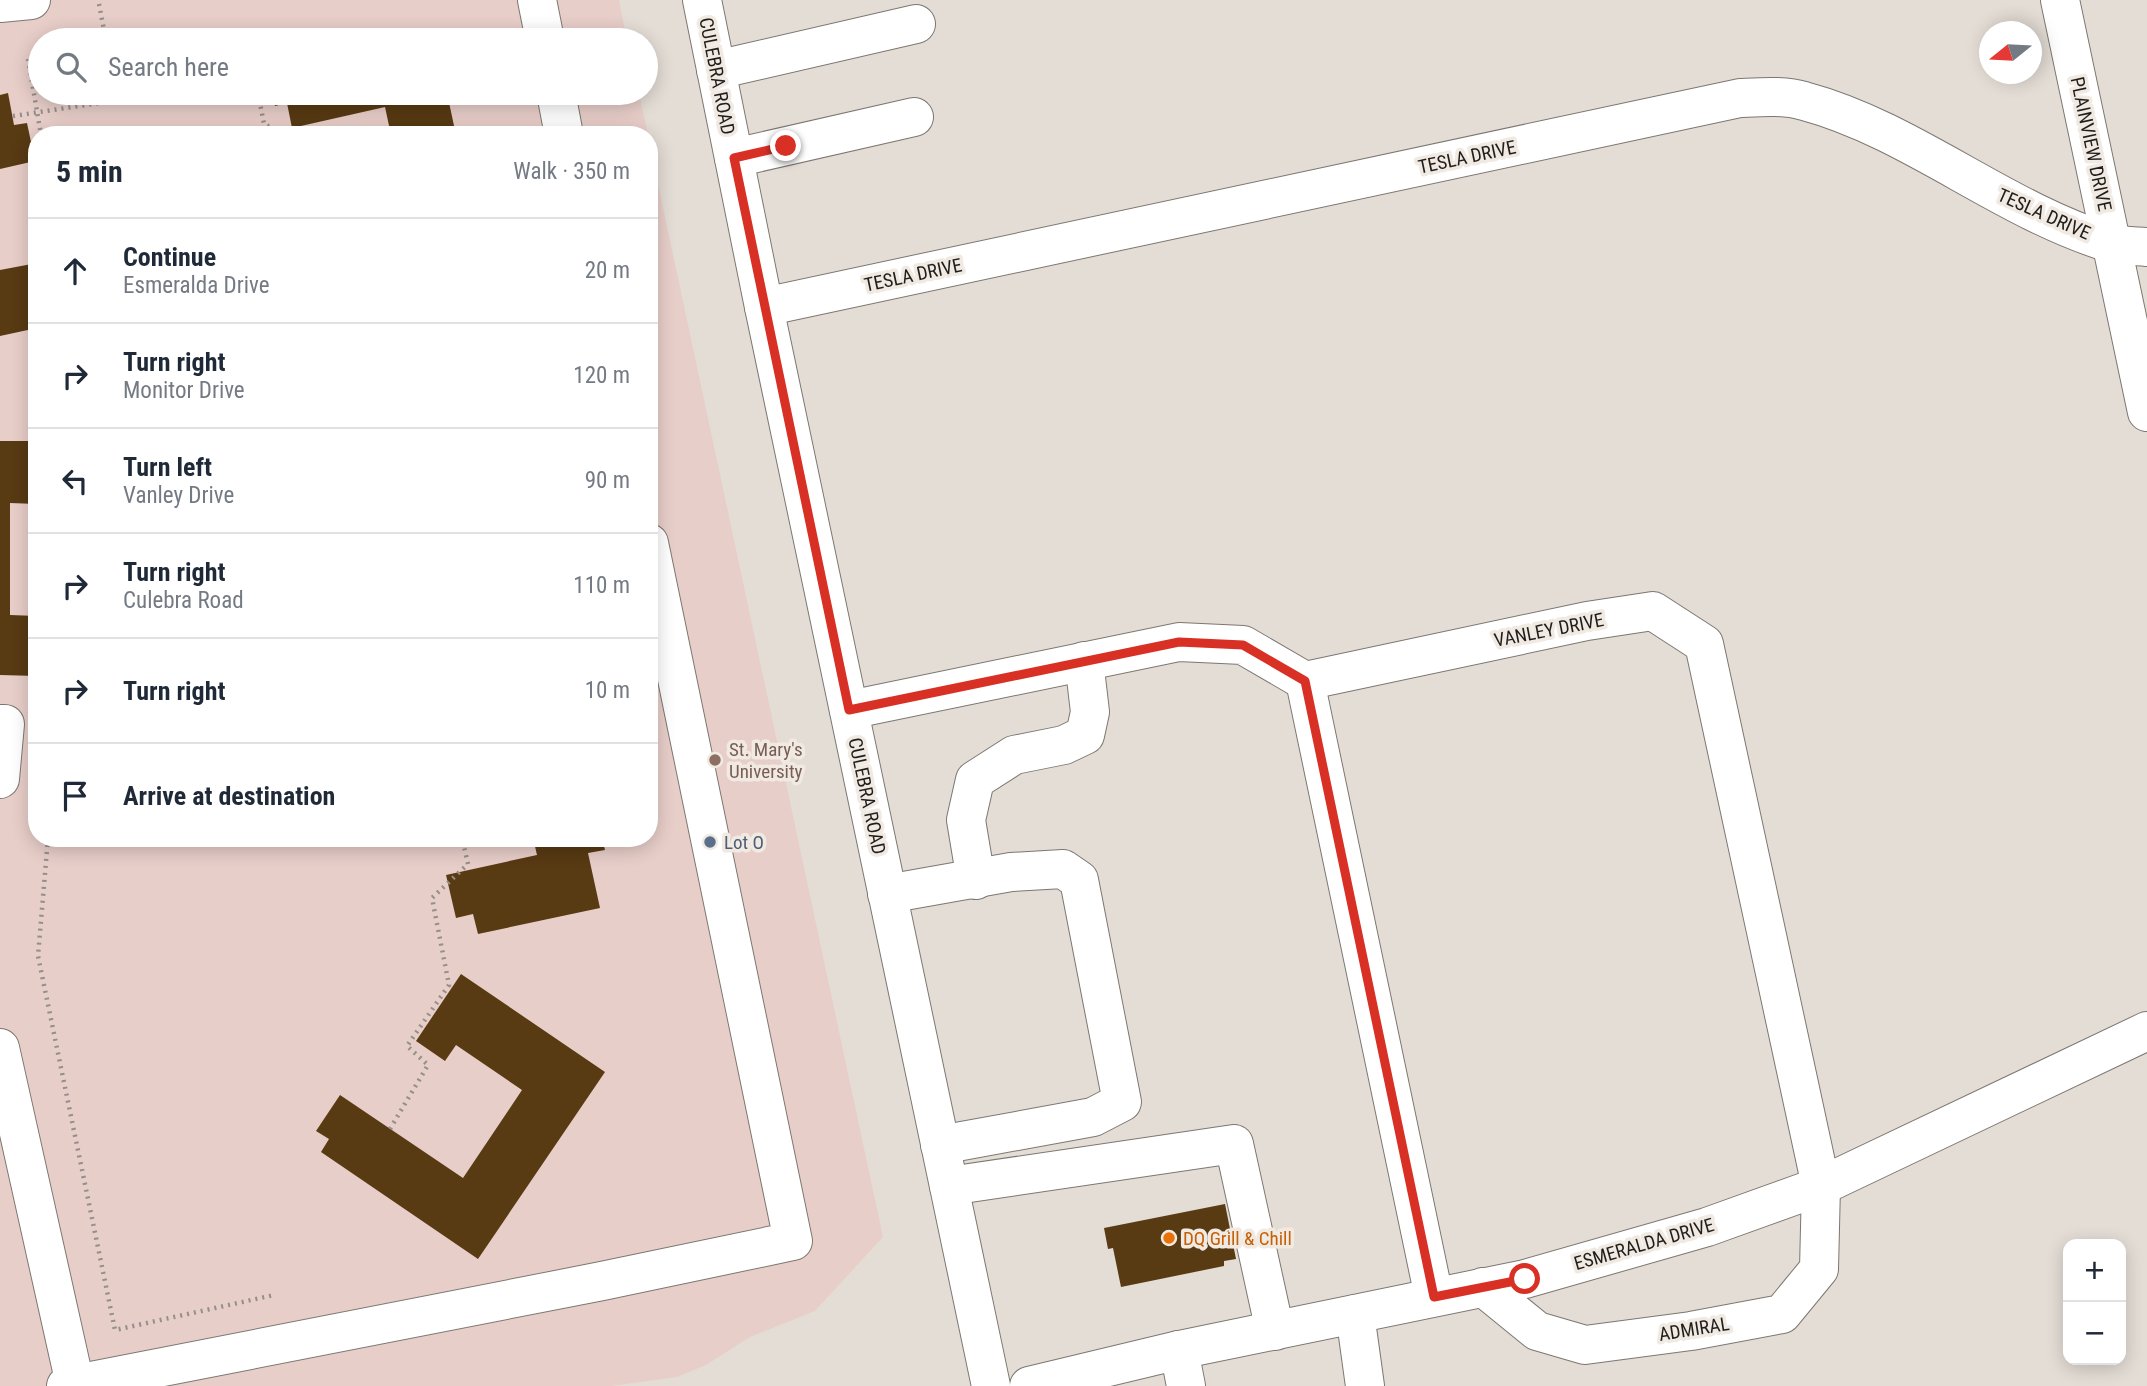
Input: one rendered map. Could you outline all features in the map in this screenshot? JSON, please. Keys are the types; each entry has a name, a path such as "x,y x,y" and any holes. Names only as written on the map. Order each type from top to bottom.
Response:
{"street":[{"path":"0,3 31,0"},
{"path":"537,0 543,28"},
{"name":"CULEBRA ROAD","path":"702,0 764,307 992,1386"},
{"name":"PLAINVIEW DRIVE","path":"2060,0 2130,245 2147,412"},
{"path":"716,70 916,24"},
{"name":"TESLA DRIVE","path":"764,307 1740,98 1771,96 1803,100 1867,124 2046,219 2130,245"},
{"path":"559,105 563,126"},
{"path":"734,158 914,117"},
{"path":"0,1048 70,1385 793,1241 658,587"},
{"name":"VANLEY DRIVE","path":"1305,681 1587,621 1653,611 1704,644 1821,1186"},
{"path":"849,710 1179,642 1243,645 1305,681 1434,1297"},
{"path":"976,880 967,820 975,780 1014,755 1064,745 1085,735 1090,712 1084,662"},
{"path":"0,724 5,724 0,779"},
{"path":"887,894 1011,872 1063,869 1079,880 1122,1102 1093,1117 940,1145"},
{"name":"ESMERALDA DRIVE","path":"1029,1386 1182,1368 1275,1331 1525,1279 1707,1227 1821,1186 2147,1031"},
{"path":"949,1186 1234,1144 1275,1331"},
{"name":"ADMIRAL","path":"1483,1287 1537,1331 1585,1345 1690,1331 1782,1314 1819,1269 1821,1186"},
{"path":"1355,1314 1365,1386"}],"path":[{"path":"99,4 104,28"},
{"path":"36,105 39,126"},
{"path":"13,116 87,105"},
{"path":"260,105 264,124 268,126"},
{"path":"47,847 38,956 115,1329 274,1295"},
{"path":"390,1129 428,1065 407,1046 449,985 432,898 468,864 464,847"}],"shaded area":[{"name":"St. Mary's University","path":"0,0 619,0 625,28 28,28 28,105 642,105 646,126 28,126 28,847 658,847 658,184 883,1237 815,1311 750,1337 706,1365 677,1377 612,1386 0,1386"}],"building":[{"path":"8,93 14,125 27,123 28,163 0,169 0,95"},
{"path":"287,105 450,105 454,126 389,126 385,107 292,126"},
{"path":"28,265 28,330 0,336 0,270"},
{"path":"0,441 28,441 28,504 10,503 10,615 28,616 28,676 0,675"},
{"path":"535,847 604,847 605,850 588,853 600,908 478,934 473,914 456,918 446,875 537,855"},
{"path":"461,974 605,1072 478,1259 321,1152 329,1139 316,1131 340,1095 463,1178 522,1090 456,1045 445,1061 416,1041"},
{"name":"DQ Grill & Chill","path":"1225,1204 1236,1259 1224,1261 1224,1266 1121,1287 1113,1248 1108,1249 1104,1228"}],"place":[{"name":"St. Mary's University","path":"715,760"},
{"name":"Lot O","path":"710,842"},
{"name":"DQ Grill & Chill","path":"1169,1238"}],"route":[{"path":"786,146 734,158 849,710 1179,642 1243,645 1305,681 1434,1297 1525,1279"}]}
